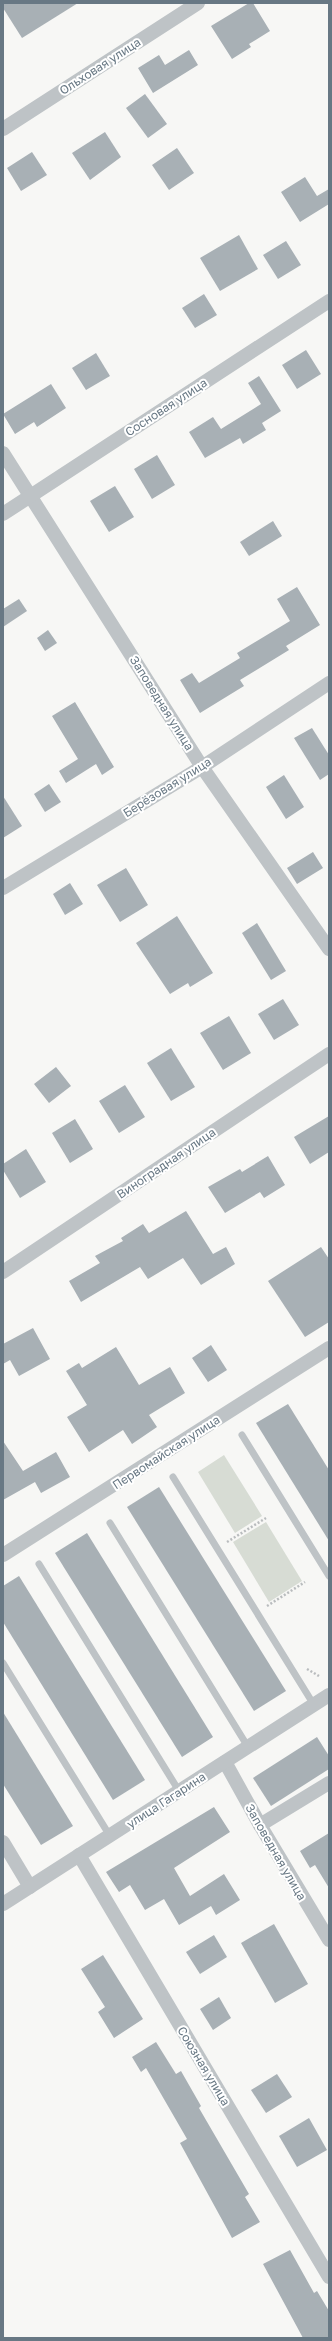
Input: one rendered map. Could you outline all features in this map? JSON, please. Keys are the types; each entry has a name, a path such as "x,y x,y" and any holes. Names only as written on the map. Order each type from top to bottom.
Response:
{"street":[{"name":"Ольховая улица","path":"3,129 198,3"},
{"name":"Сосновая улица","path":"3,514 329,301"},
{"name":"Заповедная улица","path":"3,453 32,495 202,767 329,949"},
{"name":"Берёзовая улица","path":"3,888 202,767 329,683"},
{"name":"Виноградная улица","path":"3,1272 329,1054"},
{"name":"Первомайская улица","path":"3,1555 329,1348"},
{"name":"улица Гагарина","path":"3,1904 329,1695"},
{"name":"Заповедная улица","path":"225,1762 260,1825 329,1940"},
{"path":"260,1825 329,1783"},
{"path":"3,1842 30,1887"},
{"name":"Союзная улица","path":"79,1856 329,2277"}],"lane":[{"path":"242,1435 329,1576"},
{"path":"173,1477 314,1705"},
{"path":"110,1523 248,1747"},
{"path":"39,1564 179,1791"},
{"path":"3,1663 110,1836"}],"path":[{"path":"227,1542 266,1518"},
{"path":"266,1606 305,1582"}],"shaded area":[{"path":"224,1455 262,1516 235,1533 198,1472"},
{"path":"266,1522 302,1581 269,1602 233,1542"}],"building":[{"path":"3,3 78,3 22,38 3,8"},
{"path":"249,3 253,3 270,31 249,44 251,47 232,59 211,26"},
{"path":"189,50 198,65 153,93 138,68 159,55 165,65"},
{"path":"145,94 167,124 148,138 126,108"},
{"path":"105,132 121,157 90,180 72,153"},
{"path":"177,148 194,173 169,190 152,165"},
{"path":"32,152 47,175 21,191 7,168"},
{"path":"305,177 317,196 329,189 329,204 300,222 281,192"},
{"path":"239,235 258,269 220,291 200,258"},
{"path":"286,241 301,265 278,279 263,255"},
{"path":"204,294 217,315 195,328 182,308"},
{"path":"306,350 321,374 297,389 282,365"},
{"path":"96,353 110,376 86,390 72,368"},
{"path":"259,376 281,411 262,423 266,430 243,444 240,438 205,458 189,432 213,417 221,429 261,404 248,383"},
{"path":"51,384 66,408 37,427 34,422 15,434 3,414"},
{"path":"157,455 175,485 152,499 134,469"},
{"path":"115,486 134,517 109,532 90,501"},
{"path":"273,521 282,536 249,556 240,542"},
{"path":"297,587 320,625 286,646 289,650 240,680 244,686 200,713 180,680 192,673 199,683 240,658 237,653 290,621 277,599"},
{"path":"19,599 27,611 3,627 3,609"},
{"path":"48,630 57,643 45,651 37,638"},
{"path":"75,702 114,767 102,775 96,764 66,783 59,771 78,759 52,716"},
{"path":"312,728 329,755 329,774 320,780 294,738"},
{"path":"284,775 304,807 286,819 266,787"},
{"path":"49,784 61,802 45,812 34,794"},
{"path":"3,796 22,826 3,838"},
{"path":"313,852 323,868 297,884 287,868"},
{"path":"126,868 148,905 120,922 97,885"},
{"path":"70,883 83,904 65,915 53,894"},
{"path":"177,916 213,973 190,987 188,983 170,994 136,943"},
{"path":"257,923 286,971 271,980 242,933"},
{"path":"283,999 299,1025 274,1040 258,1014"},
{"path":"229,1016 251,1053 223,1070 200,1033"},
{"path":"171,1048 195,1087 171,1101 147,1063"},
{"path":"56,1067 71,1086 49,1103 34,1084"},
{"path":"125,1085 145,1117 119,1133 99,1101"},
{"path":"329,1116 329,1152 310,1164 294,1137"},
{"path":"75,1119 93,1149 70,1163 52,1133"},
{"path":"26,1149 46,1182 20,1198 3,1170 3,1164"},
{"path":"268,1156 285,1185 264,1198 260,1192 225,1213 208,1187 240,1169 242,1172"},
{"path":"186,1211 213,1254 226,1247 235,1264 201,1285 183,1258 148,1279 140,1267 81,1302 69,1281 100,1263 95,1256 123,1241 121,1238 143,1224 149,1233"},
{"path":"321,1247 329,1259 329,1322 305,1337 268,1281"},
{"path":"33,1328 50,1359 19,1376 10,1360 3,1364 3,1344"},
{"path":"211,1345 227,1370 208,1382 192,1358"},
{"path":"116,1347 139,1385 170,1367 185,1393 149,1415 157,1427 132,1444 123,1430 89,1452 67,1417 87,1405 66,1371 79,1363 82,1368"},
{"path":"288,1404 329,1470 329,1541 256,1423"},
{"path":"3,1441 23,1471 56,1452 70,1477 41,1493 35,1482 3,1500"},
{"path":"159,1487 286,1691 254,1711 127,1507"},
{"path":"87,1533 213,1737 182,1757 55,1553"},
{"path":"19,1576 145,1780 113,1800 3,1622 3,1586"},
{"path":"3,1712 73,1826 41,1845 3,1784"},
{"path":"317,1737 329,1756 329,1769 271,1806 253,1778"},
{"path":"214,1807 230,1832 174,1868 190,1896 224,1874 240,1900 216,1915 211,1906 179,1925 164,1899 145,1910 130,1885 119,1892 106,1872"},
{"path":"329,1833 329,1888 315,1865 310,1868 300,1851"},
{"path":"274,1924 308,1984 275,2003 241,1943"},
{"path":"214,1935 227,1957 200,1974 186,1952"},
{"path":"103,1955 143,2019 114,2038 98,2012 105,2007 81,1969"},
{"path":"219,1997 231,2018 213,2030 200,2009"},
{"path":"156,2042 176,2074 181,2071 201,2106 199,2108 249,2194 245,2197 260,2222 232,2238 180,2143 187,2139 146,2068 141,2072 132,2057"},
{"path":"277,2074 292,2097 266,2113 251,2090"},
{"path":"309,2118 327,2150 297,2167 279,2136"},
{"path":"290,2250 314,2293 317,2291 329,2311 329,2338 303,2338 263,2264"}]}
